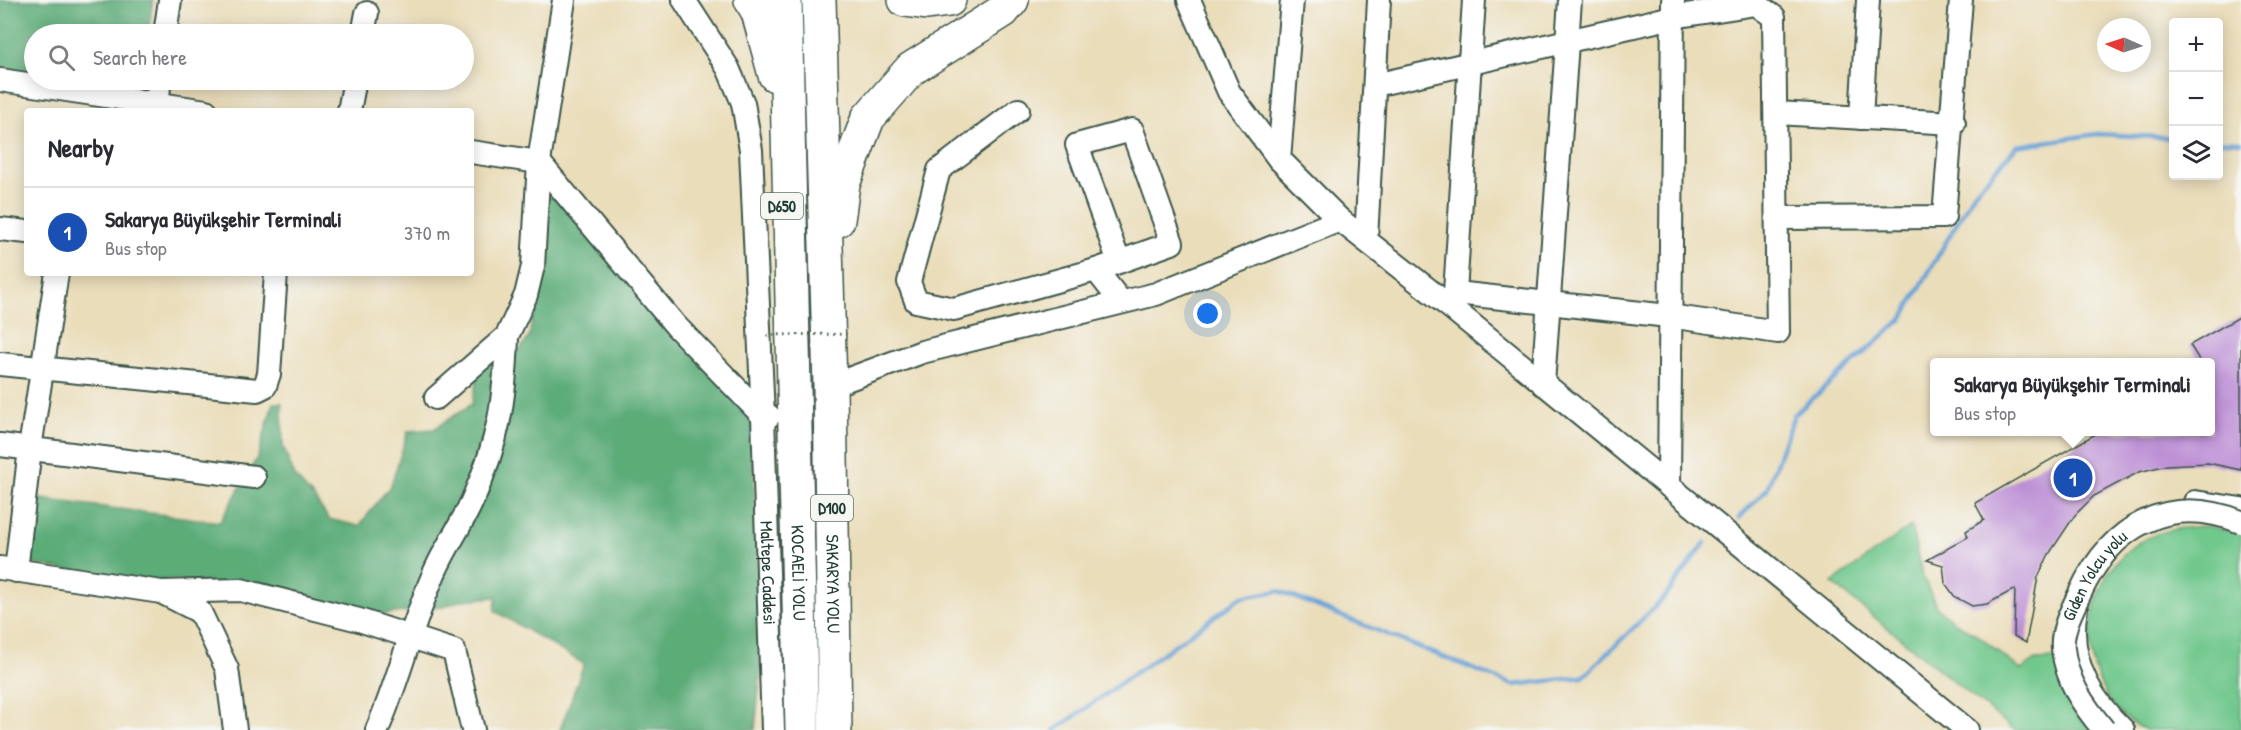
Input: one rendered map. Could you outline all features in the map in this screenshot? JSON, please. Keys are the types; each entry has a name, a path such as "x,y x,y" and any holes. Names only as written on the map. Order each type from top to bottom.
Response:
{"highway":[{"name":"D650","path":"751,0 758,12 775,73 779,416"},
{"name":"D100","path":"779,416 785,0"},
{"name":"D100","path":"819,0 826,293"},
{"path":"905,0 927,3 949,0"},
{"path":"826,293 843,184 868,118 911,69 1003,11 1012,0"},
{"name":"SAKARYA YOLU","path":"826,293 831,386 835,730"},
{"name":"KOCAELİ YOLU","path":"779,416 802,730"}],"street":[{"path":"166,24 170,0"},
{"path":"377,730 391,699 410,636 433,574 473,500 498,432 505,388 507,336 526,295 533,266 538,162 564,0"},
{"name":"Maltepe Caddesi","path":"684,0 728,68 743,104 751,150 779,416 773,730"},
{"path":"1189,0 1229,92 1279,159 1340,220 1455,301 1543,384 1967,730"},
{"path":"1279,159 1292,0"},
{"path":"1366,239 1379,0"},
{"path":"1455,301 1474,0"},
{"path":"1543,384 1570,0"},
{"path":"1861,118 1868,0"},
{"path":"1778,218 1944,217 1954,123 1961,0"},
{"path":"1375,85 1567,41 1673,8 1756,4 1774,17 1778,332 1669,316 1548,305 1455,301"},
{"path":"1669,486 1673,8"},
{"path":"0,80 24,86"},
{"path":"42,90 93,102 157,103 188,108"},
{"path":"157,103 159,90"},
{"path":"350,108 353,90"},
{"path":"1018,110 939,170 909,282 916,301 954,309 1096,270 1119,262 1172,243 1132,130 1077,146 1119,262"},
{"path":"1776,113 1954,123"},
{"path":"474,152 538,162 676,326 779,416"},
{"path":"831,386 922,352 1156,294 1340,220"},
{"path":"0,229 24,232"},
{"path":"1096,270 1121,302"},
{"path":"57,276 30,448 8,570 161,592 241,590 359,620 454,651 473,730"},
{"path":"0,364 256,390 265,386 269,374 276,276"},
{"path":"436,398 507,336"},
{"path":"0,445 254,477"},
{"path":"2123,730 2095,699 2077,659 2074,617 2085,577 2106,544 2122,529 2157,510 2177,504 2197,502 2241,509"},
{"name":"Giden Yolcu yolu","path":"2104,730 2076,694 2067,670 2063,647 2066,625 2090,571 2106,548 2125,532 2155,517 2175,513 2204,513 2241,522"},
{"path":"161,592 200,612 227,669 235,730"}],"path":[{"path":"767,335 851,334"}],"green space":[{"path":"0,0 153,0 149,24 24,24 24,71 0,67"},
{"path":"553,195 754,421 754,491 762,659 755,730 560,730 584,664 495,611 496,597 462,600 443,607 371,616 219,584 170,580 136,583 28,563 35,498 220,522 258,456 273,403 282,403 283,446 295,477 329,519 359,526 391,485 408,431 434,429 472,404 480,364 492,365 519,351 529,337 536,296 545,272 545,227 539,202"},
{"path":"1911,526 1922,574 1937,608 1957,624 1976,634 2021,670 2036,660 2057,659 2097,730 2014,730 1832,583"},
{"path":"2208,526 2241,534 2241,730 2146,730 2122,714 2105,693 2095,668 2091,640 2093,612 2102,585 2117,561 2138,543 2163,532"}],"building":[{"path":"2241,316 2241,470 2208,463 2167,465 2139,472 2094,496 2075,515 2049,554 2038,577 2026,643 2014,636 2015,589 1987,604 1972,606 1955,597 1945,583 1943,565 1927,560 1968,537 1966,531 1984,520 1975,503 2092,436 2215,436 2215,358 2198,358 2190,345"}],"waterway":[{"path":"1739,518 1767,489 1794,415 1902,319 1974,193 2017,146 2097,134 2169,138"},
{"path":"2223,141 2241,142"},
{"path":"1055,730 1242,597 1279,591 1513,685 1583,677 1664,598 1705,543"}],"place":[{"name":"Sakarya Büyükşehir Terminali","path":"2073,478"}]}
